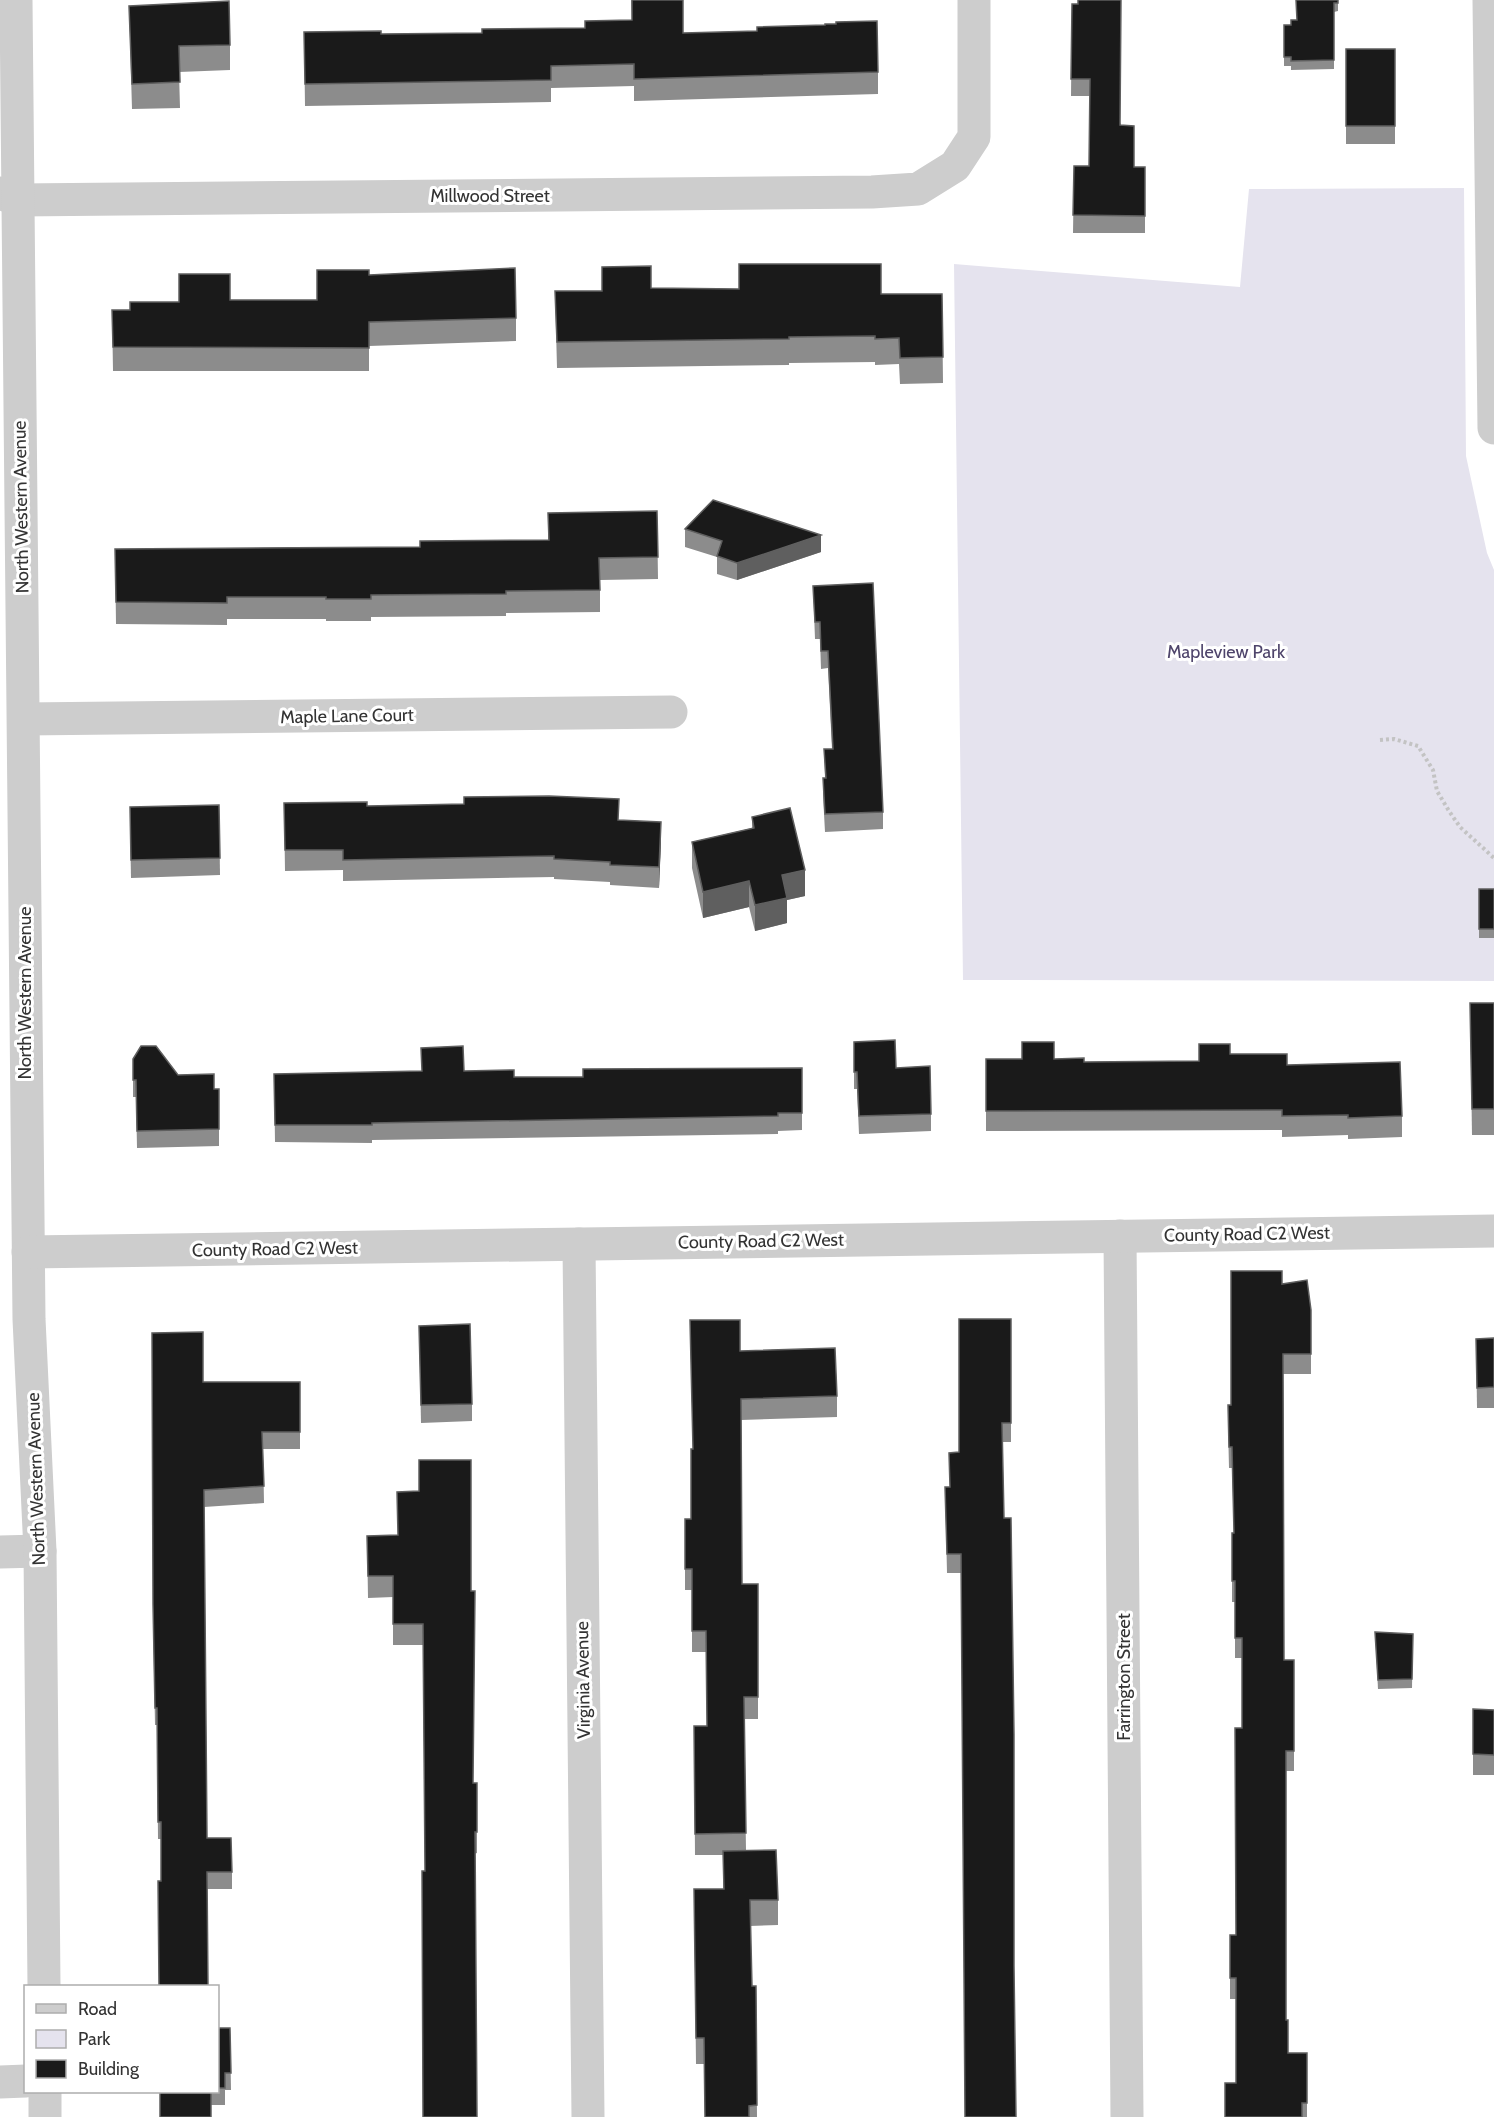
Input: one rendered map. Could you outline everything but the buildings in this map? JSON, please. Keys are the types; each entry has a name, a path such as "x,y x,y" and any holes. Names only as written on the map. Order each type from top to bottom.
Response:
{"street":[{"name":"North Western Avenue","path":"16,0 6,200 24,719 29,1318 40,1551 44,1985"},
{"name":"Millwood Street","path":"6,200 872,192 918,189 955,166 974,137 974,0"},
{"path":"1489,0 1494,428"},
{"name":"Maple Lane Court","path":"24,719 671,712"},
{"name":"County Road C2 West","path":"28,1252 1494,1231"},
{"name":"Farrington Street","path":"1120,1236 1127,2117"},
{"name":"Virginia Avenue","path":"579,1244 588,2117"},
{"path":"0,1552 40,1551"},
{"path":"0,2082 24,2082"},
{"path":"45,2093 45,2117"}],"path":[{"path":"1380,740 1394,739 1418,746 1433,770 1437,791 1449,812 1460,827 1494,858"}],"green space":[{"name":"Mapleview Park","path":"1464,188 1466,456 1487,553 1494,570 1494,981 963,980 954,264 1240,287 1249,189"}]}
